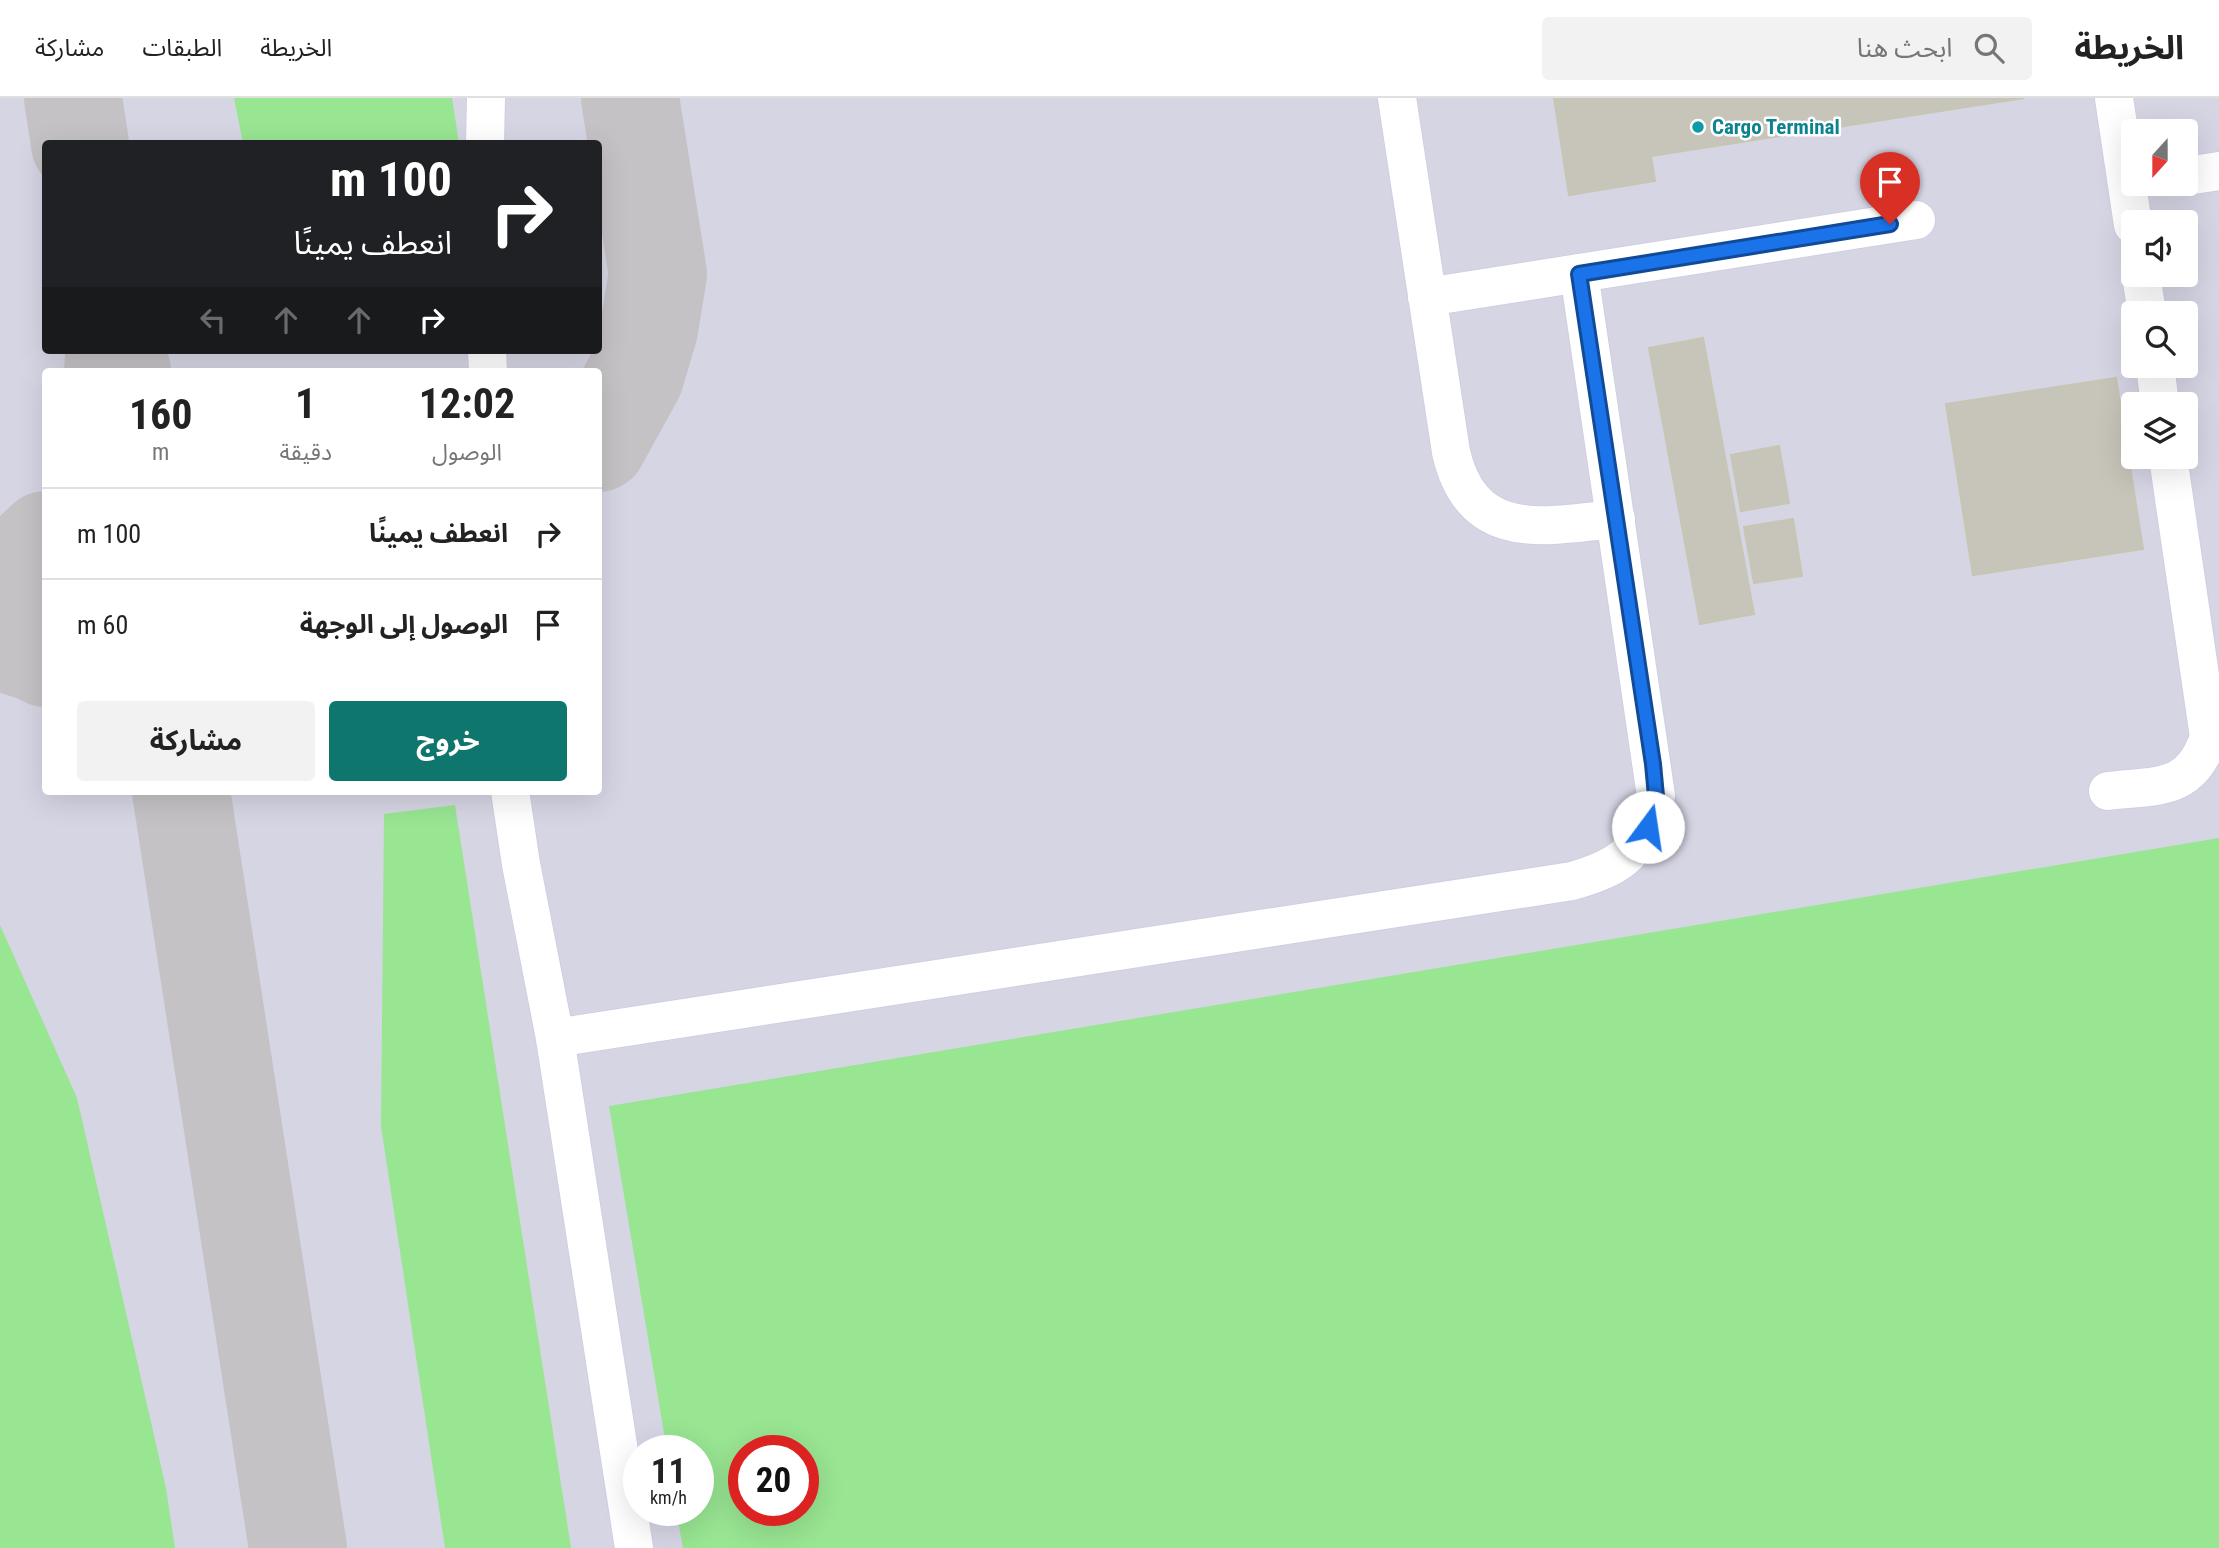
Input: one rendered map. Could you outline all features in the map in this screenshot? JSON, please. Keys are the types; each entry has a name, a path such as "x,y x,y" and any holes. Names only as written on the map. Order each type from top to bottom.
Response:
{"lane":[{"path":"485,140 486,98"},
{"path":"1397,98 1451,452 1456,473 1465,491 1488,513 1517,525 1538,526 1616,519"},
{"path":"2114,98 2121,127"},
{"path":"2198,174 2219,171"},
{"path":"1427,297 1916,220"},
{"path":"555,1038 1572,881 1603,872 1629,854 1648,827 1656,796 1579,274"},
{"path":"2108,790 2169,783 2189,774 2203,757 2209,737 2170,469"},
{"path":"511,795 521,864 555,1038 634,1548"}],"shaded area":[{"path":"0,98 2219,98 2219,1548 0,1548"}],"green space":[{"path":"234,98 452,98 459,140 242,140"},
{"path":"455,805 571,1548 445,1548 381,1126 384,814"},
{"path":"2219,838 2219,1548 683,1548 679,1526 714,1526 714,1435 664,1435 609,1106"},
{"path":"0,925 77,1098 166,1488 175,1548 0,1548"}],"building":[{"name":"Cargo Terminal","path":"1554,98 2024,98 1651,156 1655,181 1569,195"},
{"path":"1703,338 1754,614 1700,624 1649,348"},
{"path":"2116,378 2121,410 2121,469 2130,469 2143,549 1973,575 1946,404"},
{"path":"1779,446 1789,503 1741,511 1731,455"},
{"path":"1793,519 1802,576 1754,583 1744,527"}],"taxiway":[{"path":"73,98 79,140"},
{"path":"602,436 635,376 649,329 658,274 630,98"},
{"path":"113,368 114,356 120,368"},
{"path":"0,583 42,544"},
{"path":"0,641 42,656"},
{"path":"182,795 298,1548"}],"place":[{"name":"Cargo Terminal","path":"1698,127"}],"route":[{"path":"1648,827 1656,796 1653,764 1579,274 1890,224"}]}
